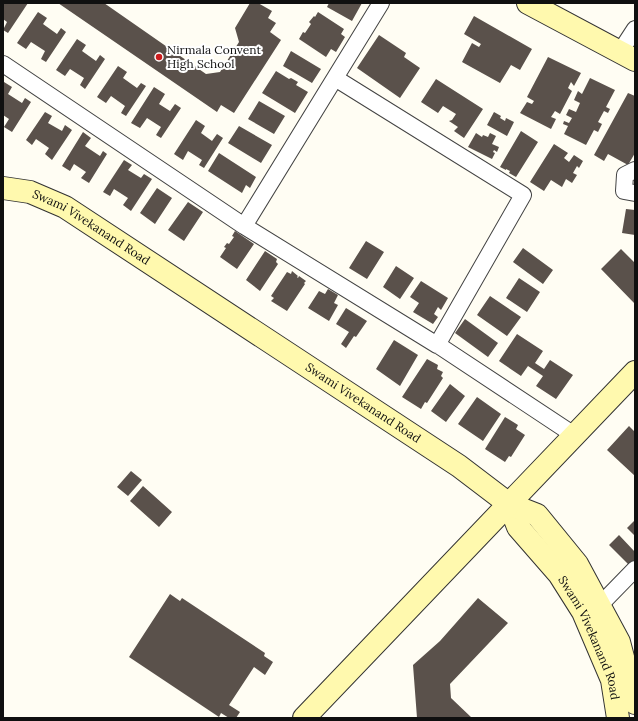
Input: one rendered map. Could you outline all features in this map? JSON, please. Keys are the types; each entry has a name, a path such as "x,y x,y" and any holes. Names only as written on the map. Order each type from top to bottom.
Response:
{"street":[{"path":"244,226 381,3"},
{"path":"528,3 628,56 635,29"},
{"path":"3,64 244,226 438,345 574,435"},
{"path":"335,78 523,195 438,345"},
{"path":"635,170 625,175 624,191 635,193"},
{"name":"Swami Vivekanand Road","path":"3,188 30,192 65,207 459,466 509,504 518,527 591,609 612,680 618,718"},
{"path":"304,718 635,372"},
{"path":"635,569 591,609 618,642 635,703"}],"building":[{"path":"3,3 28,3 8,33 3,30 7,22 3,19"},
{"name":"Nirmala Convent High School","path":"58,3 104,3 206,74 220,72 239,42 235,28 250,3 258,3 272,11 268,18 276,23 270,32 281,40 234,113 221,105 217,112"},
{"path":"329,3 362,3 352,21 327,7"},
{"path":"38,12 47,18 43,24 57,34 61,28 66,32 46,62 41,59 45,51 31,42 26,49 17,43"},
{"path":"318,12 344,29 341,34 345,37 336,52 331,49 326,57 299,39 303,32 305,33 311,24 309,22"},
{"path":"474,16 532,49 520,70 511,65 500,83 462,62 472,43 479,47 481,44 464,34"},
{"path":"379,35 406,53 404,57 420,68 400,98 357,68"},
{"path":"77,39 86,45 82,51 96,61 100,55 105,59 85,89 80,85 84,78 70,69 65,76 56,70"},
{"path":"291,51 321,69 312,83 283,66"},
{"path":"548,57 581,73 574,86 571,82 568,88 572,91 560,114 555,111 551,117 556,119 551,129 520,113 527,102 532,104 534,101 527,97"},
{"path":"118,66 127,72 123,78 137,88 141,83 146,86 126,116 121,113 125,106 111,96 106,103 97,97"},
{"path":"276,71 289,79 291,78 298,82 296,85 308,92 295,113 262,93"},
{"path":"590,78 615,90 606,107 610,109 608,113 604,111 598,122 602,124 598,132 594,130 586,145 564,134 568,126 563,124 564,121 569,123 572,118 566,115 569,109 576,112 580,103 574,100 578,91 582,94"},
{"path":"436,79 483,109 464,138 454,131 458,127 449,121 452,120 456,114 443,106 438,113 421,102"},
{"path":"4,82 12,87 8,94 22,103 25,98 31,102 12,132 4,127 9,119 3,115"},
{"path":"154,87 165,94 159,104 170,111 175,104 181,108 161,138 156,135 161,127 147,118 140,128 131,123"},
{"path":"628,93 635,96 635,153 628,165 608,154 604,161 594,155"},
{"path":"259,101 285,116 274,134 248,119"},
{"path":"45,112 52,116 48,123 62,131 65,125 72,130 52,160 45,154 49,148 36,139 32,145 26,140"},
{"path":"494,112 501,116 500,118 505,121 506,118 514,122 507,136 487,125"},
{"path":"196,120 205,126 201,133 212,141 217,134 223,138 204,168 199,165 202,160 188,151 183,160 174,154"},
{"path":"239,126 272,145 261,163 228,143"},
{"path":"521,131 538,142 516,177 509,173 510,171 500,167"},
{"path":"83,132 91,138 85,146 100,156 103,151 107,154 89,183 81,178 86,172 74,164 70,171 62,166"},
{"path":"476,133 482,137 483,135 488,137 490,133 496,136 492,144 499,147 497,152 494,150 493,152 495,153 492,159 468,147"},
{"path":"554,144 568,153 564,158 569,162 574,155 583,161 579,168 577,166 573,173 577,175 572,183 566,179 562,187 551,180 544,191 530,182"},
{"path":"219,153 256,177 250,188 246,185 242,193 208,171"},
{"path":"124,160 132,165 128,170 141,178 144,174 152,179 131,211 123,205 128,198 114,189 110,196 103,192"},
{"path":"157,188 172,198 155,224 140,213"},
{"path":"188,202 203,212 184,241 168,230"},
{"path":"626,209 635,210 635,235 622,233"},
{"path":"235,231 254,244 237,269 220,257 226,248 224,247 227,243 229,244 234,237 232,236"},
{"path":"366,241 384,252 367,279 349,268"},
{"path":"523,248 553,270 543,284 513,262"},
{"path":"621,249 635,263 635,304 601,269"},
{"path":"265,251 277,259 276,262 278,264 260,291 246,280"},
{"path":"396,266 414,278 400,299 383,287"},
{"path":"292,271 298,276 298,278 299,276 306,281 287,311 271,301 274,298 271,296 287,272 291,274"},
{"path":"519,278 540,292 527,312 506,298"},
{"path":"421,281 448,298 441,310 438,307 434,314 438,317 433,324 413,312 419,303 410,297"},
{"path":"328,289 338,295 334,303 338,305 329,321 308,308 319,291 325,294"},
{"path":"490,296 521,317 507,336 477,315"},
{"path":"346,308 367,321 346,348 341,344 349,332 336,324"},
{"path":"465,319 498,343 488,357 455,333"},
{"path":"517,334 543,351 535,363 544,369 550,360 573,375 556,399 536,386 543,376 528,366 521,376 499,361"},
{"path":"394,340 418,355 400,386 376,369"},
{"path":"427,359 438,365 437,369 443,372 441,376 443,378 427,403 425,402 421,409 402,397"},
{"path":"450,384 465,396 446,422 431,411"},
{"path":"477,397 501,414 483,441 458,424"},
{"path":"505,417 518,425 516,429 525,435 511,457 509,456 505,462 485,449"},
{"path":"629,426 635,432 635,476 607,450"},
{"path":"131,471 142,480 128,496 117,487"},
{"path":"143,486 172,512 159,527 130,501"},
{"path":"635,520 635,536 627,528"},
{"path":"619,535 635,552 635,563 631,567 609,545"},
{"path":"170,594 180,601 182,598 265,653 264,656 273,662 265,675 254,667 229,705 240,712 236,718 229,718 221,713 219,717 129,657"},
{"path":"478,598 508,623 450,684 451,698 472,718 417,718 413,665 440,641"}],"place":[{"name":"Nirmala Convent High School","path":"159,57"}]}
